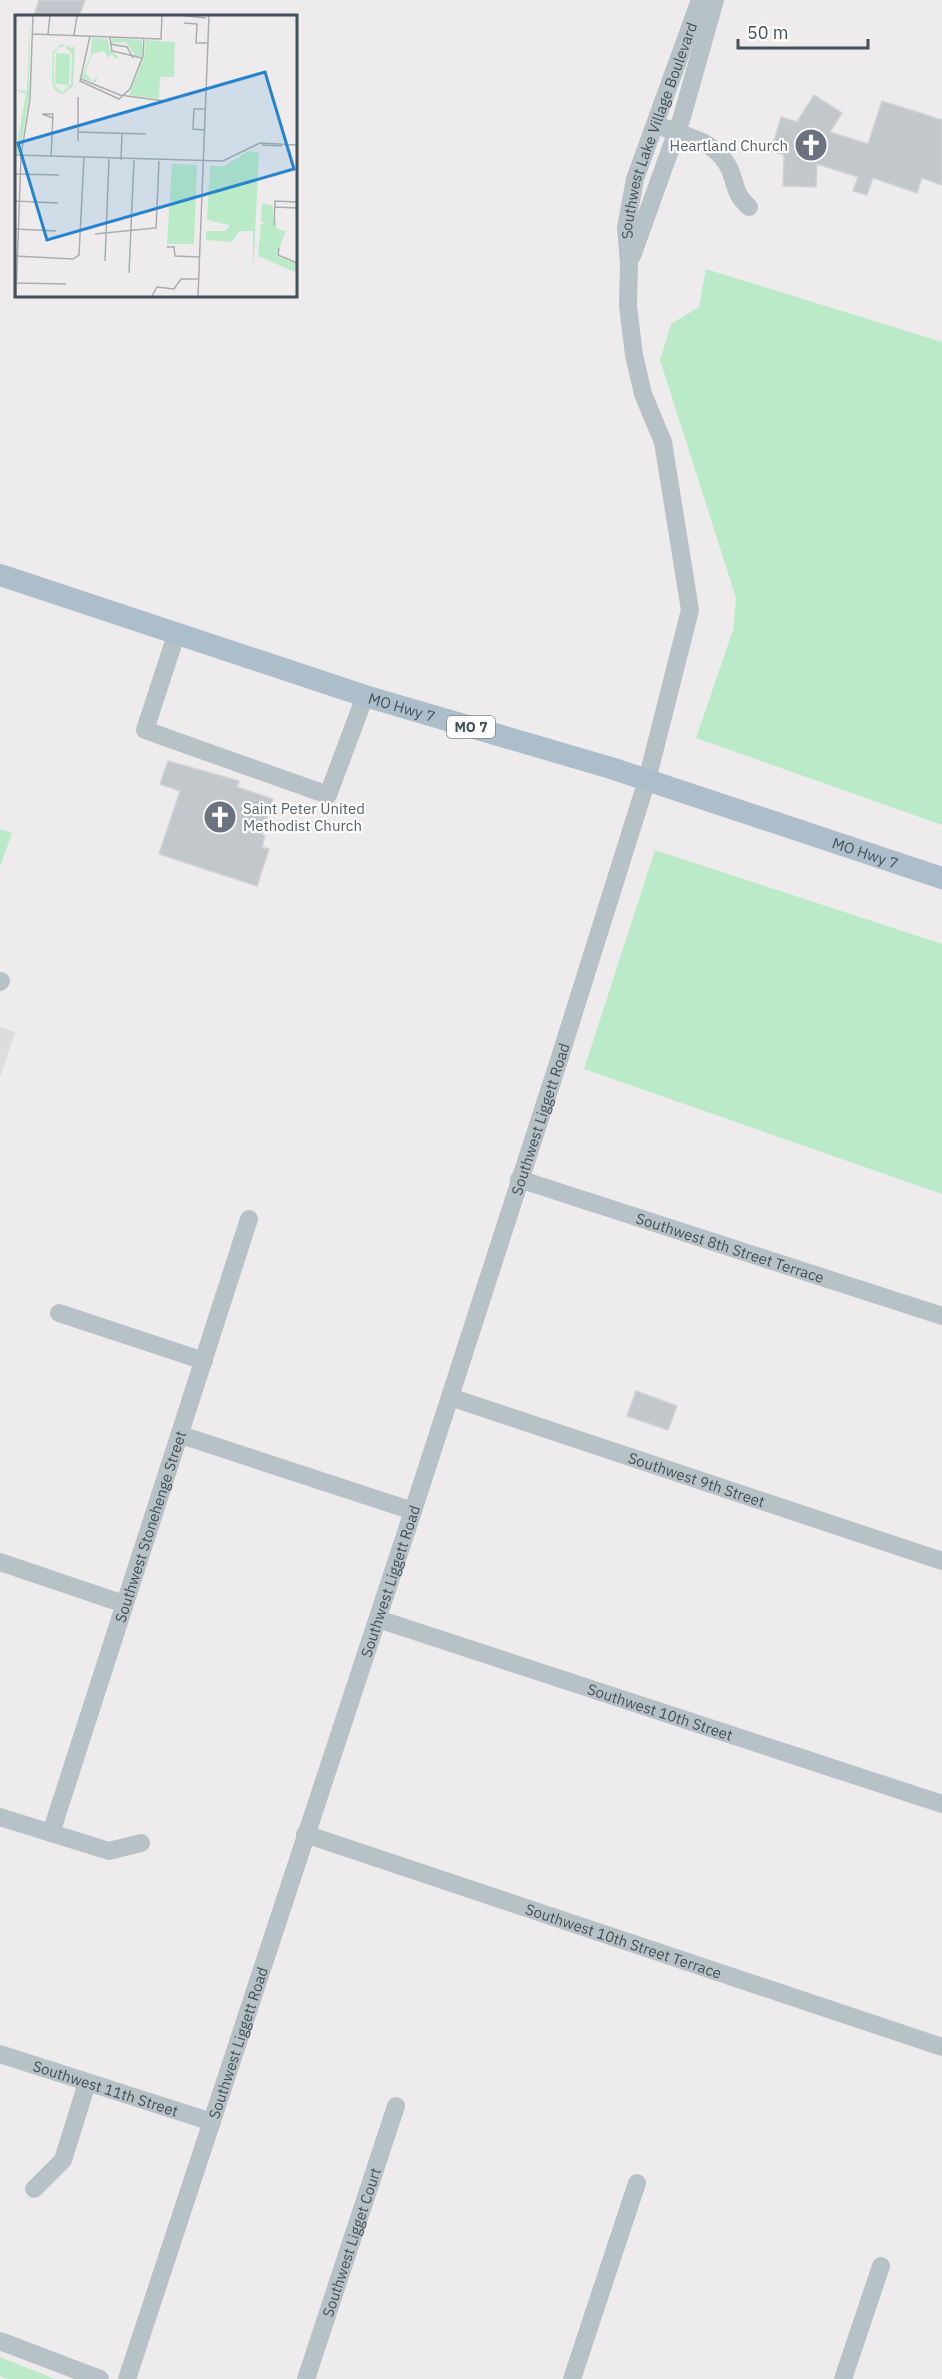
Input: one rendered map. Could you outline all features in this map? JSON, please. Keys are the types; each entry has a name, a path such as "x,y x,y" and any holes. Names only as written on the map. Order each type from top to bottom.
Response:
{"main road":[{"name":"MO Hwy 7","path":"0,574 365,696 647,780 942,878"}],"street":[{"name":"Southwest Lake Village Boulevard","path":"647,780 690,610 663,442 643,394 634,355 628,306 629,263 626,228 635,179 700,0"},
{"name":"Southwest Lake Village Boulevard","path":"629,263 676,132 715,0"},
{"path":"654,124 716,149 729,170 737,196 749,207"},
{"path":"177,632 145,730 328,795 365,696"},
{"name":"Southwest Liggett Road","path":"127,2379 413,1511 647,780"},
{"name":"Southwest 8th Street Terrace","path":"519,1179 942,1317"},
{"name":"Southwest Stonehenge Street","path":"51,1833 249,1219"},
{"path":"59,1313 204,1361"},
{"name":"Southwest 9th Street","path":"450,1397 942,1561"},
{"path":"181,1435 413,1511"},
{"path":"0,1562 124,1604"},
{"name":"Southwest 10th Street","path":"378,1618 942,1804"},
{"path":"0,1817 109,1851 141,1843"},
{"name":"Southwest 10th Street Terrace","path":"305,1834 942,2047"},
{"name":"Southwest 11th Street","path":"0,2054 212,2122"},
{"path":"34,2189 63,2160 87,2083"},
{"name":"Southwest Ligget Court","path":"306,2379 396,2106"},
{"path":"572,2379 637,2183"},
{"path":"843,2379 881,2266"},
{"path":"0,2342 100,2379"}],"shaded area":[{"path":"0,1027 15,1032 0,1077"}],"green space":[{"path":"706,269 942,342 942,825 696,738 733,630 736,598 660,360 671,324 699,307"},
{"path":"0,829 12,833 0,867"},
{"path":"655,850 942,944 942,1194 584,1069"},
{"path":"0,2357 55,2379 7,2379 0,2376"}],"building":[{"path":"39,0 85,0 79,15 34,15"},
{"name":"Heartland Church","path":"814,95 842,113 830,132 868,144 882,101 942,120 942,185 922,178 917,193 873,178 867,195 853,191 858,177 817,164 816,187 783,186 784,155 771,151 781,117 797,122"},
{"name":"Saint Peter United Methodist Church","path":"168,761 239,781 237,787 273,799 262,834 265,836 262,847 269,849 257,886 159,854 180,791 160,784"},
{"path":"636,1391 677,1406 668,1430 627,1416"}],"place":[{"name":"Heartland Church","path":"811,145"},
{"name":"Saint Peter United Methodist Church","path":"220,817"}]}
